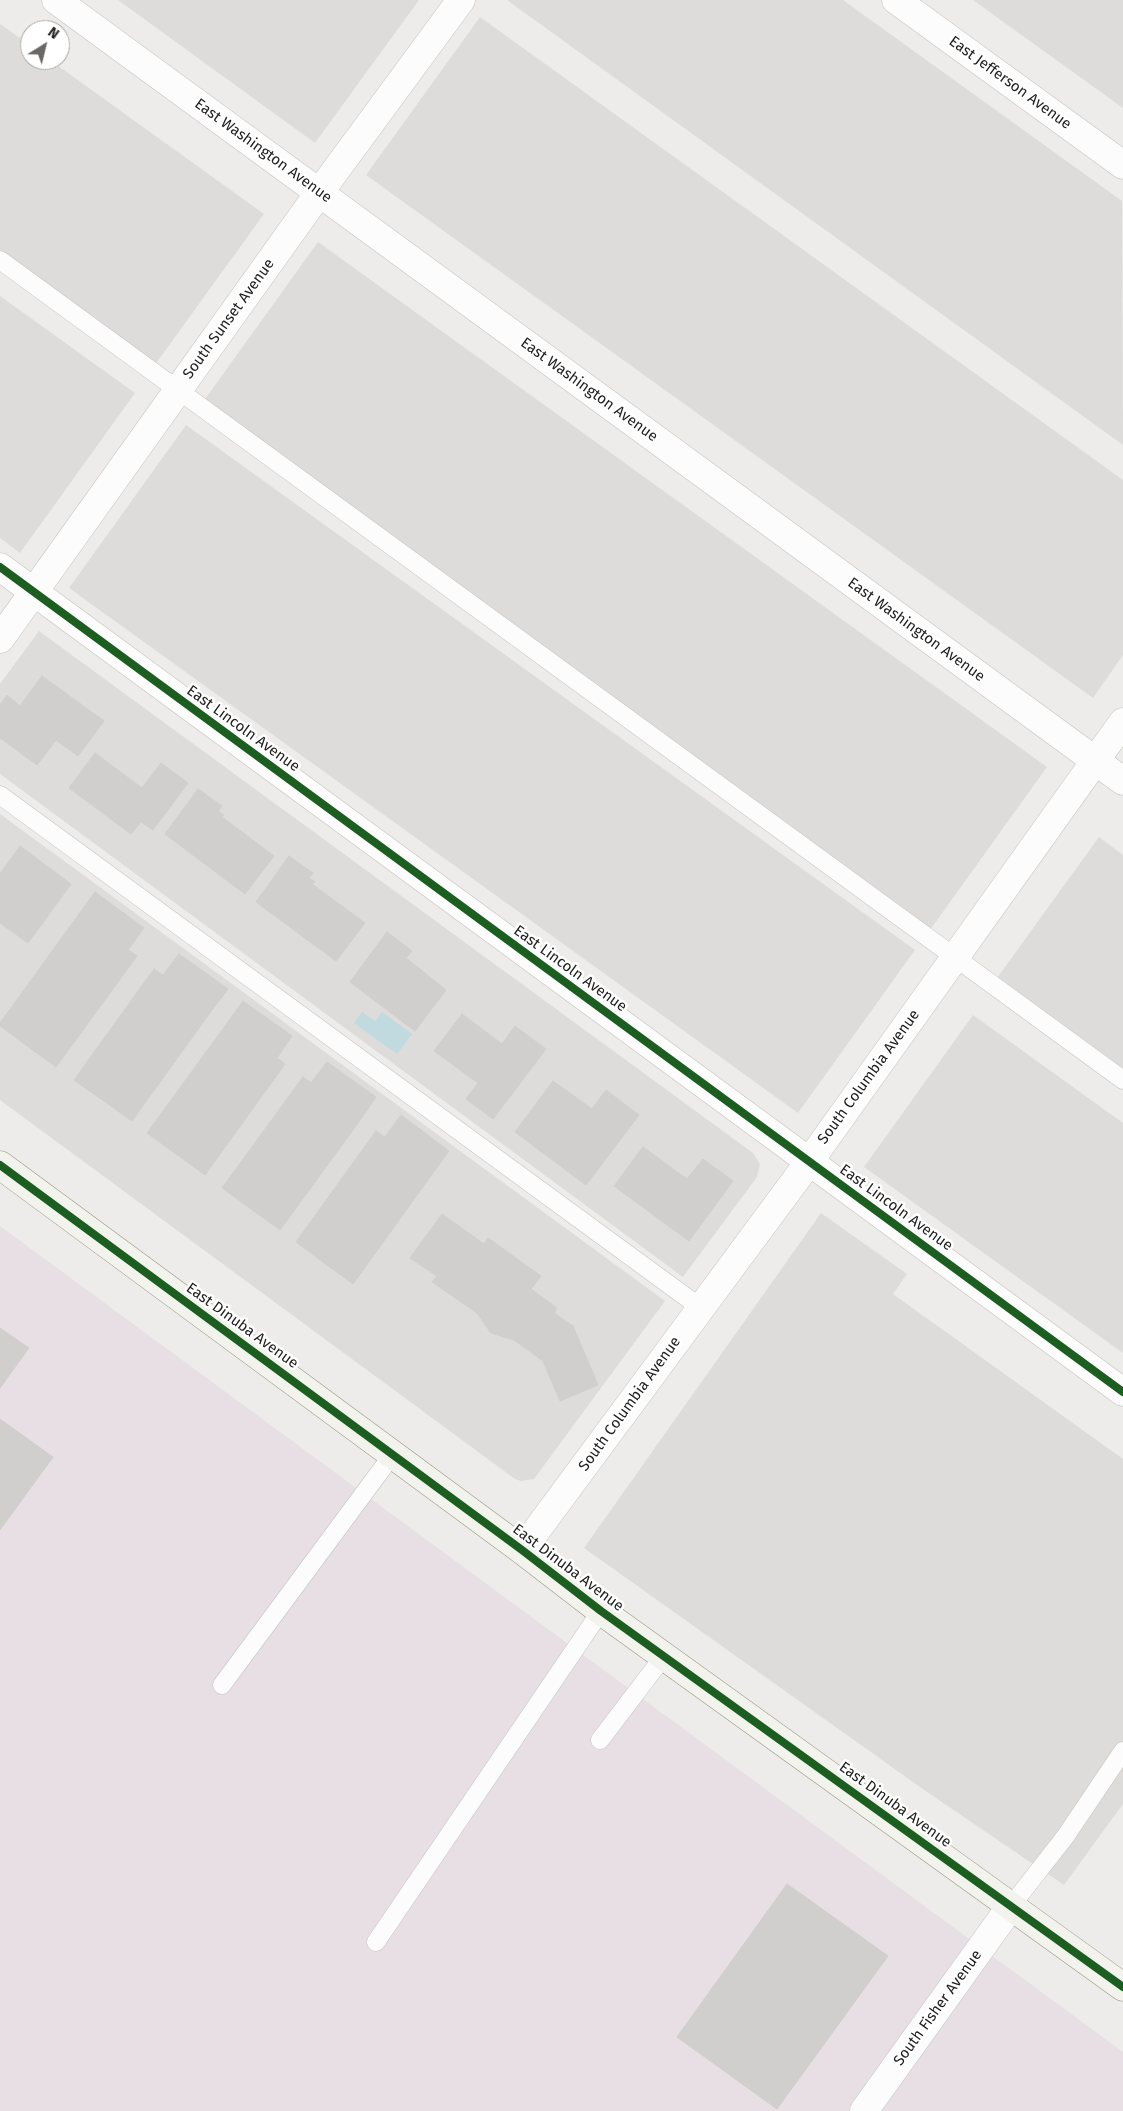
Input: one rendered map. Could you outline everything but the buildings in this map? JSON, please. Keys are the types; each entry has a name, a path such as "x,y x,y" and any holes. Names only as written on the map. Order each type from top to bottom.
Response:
{"street":[{"name":"East Washington Avenue","path":"56,0 1123,781"},
{"name":"South Sunset Avenue","path":"0,639 319,193 461,0"},
{"name":"East Jefferson Avenue","path":"896,0 1123,165"},
{"name":"East Lincoln Avenue","path":"0,567 1123,1392"},
{"name":"South Columbia Avenue","path":"522,1550 809,1162 1123,722"},
{"name":"East Dinuba Avenue","path":"0,1165 393,1454 602,1611 1123,1987"},
{"name":"South Fisher Avenue","path":"864,2111 1012,1906"}],"lane":[{"path":"0,260 956,956 1123,1080"},
{"path":"0,795 700,1308"},
{"path":"222,1685 393,1454"},
{"path":"376,1942 602,1611"},
{"path":"600,1740 664,1656"},
{"path":"1012,1906 1065,1837 1123,1751"}],"shaded area":[{"path":"118,0 419,0 315,143"},
{"path":"507,0 843,0 1122,201 1123,445"},
{"path":"973,0 1123,0 1123,108 1020,34"},
{"path":"480,17 1123,480 1123,655 1093,698 366,175"},
{"path":"0,24 20,38 20,70 64,70 264,214 149,373 0,266"},
{"path":"318,242 1047,767 930,930 200,406"},
{"path":"0,296 135,393 20,553 0,538"},
{"path":"186,425 915,950 798,1113 69,588"},
{"path":"39,631 753,1153 760,1164 757,1177 683,1277 0,774 0,684"},
{"path":"0,814 665,1301 534,1479 521,1481 515,1479 0,1100"},
{"path":"1099,837 1123,855 1123,1085 989,989"},
{"path":"973,1015 1123,1123 1123,1353 864,1167"},
{"path":"821,1213 907,1274 893,1294 1123,1459 1123,1804 1064,1885 927,1792 584,1548"},
{"path":"0,1226 1123,2052 1123,2111 0,2111"}],"water":[{"path":"362,1012 375,1021 382,1012 412,1034 397,1054 354,1023"}],"cycle path":[{"path":"0,567 1123,1392"},
{"path":"0,1165 522,1550 601,1611 1123,1987"}]}
